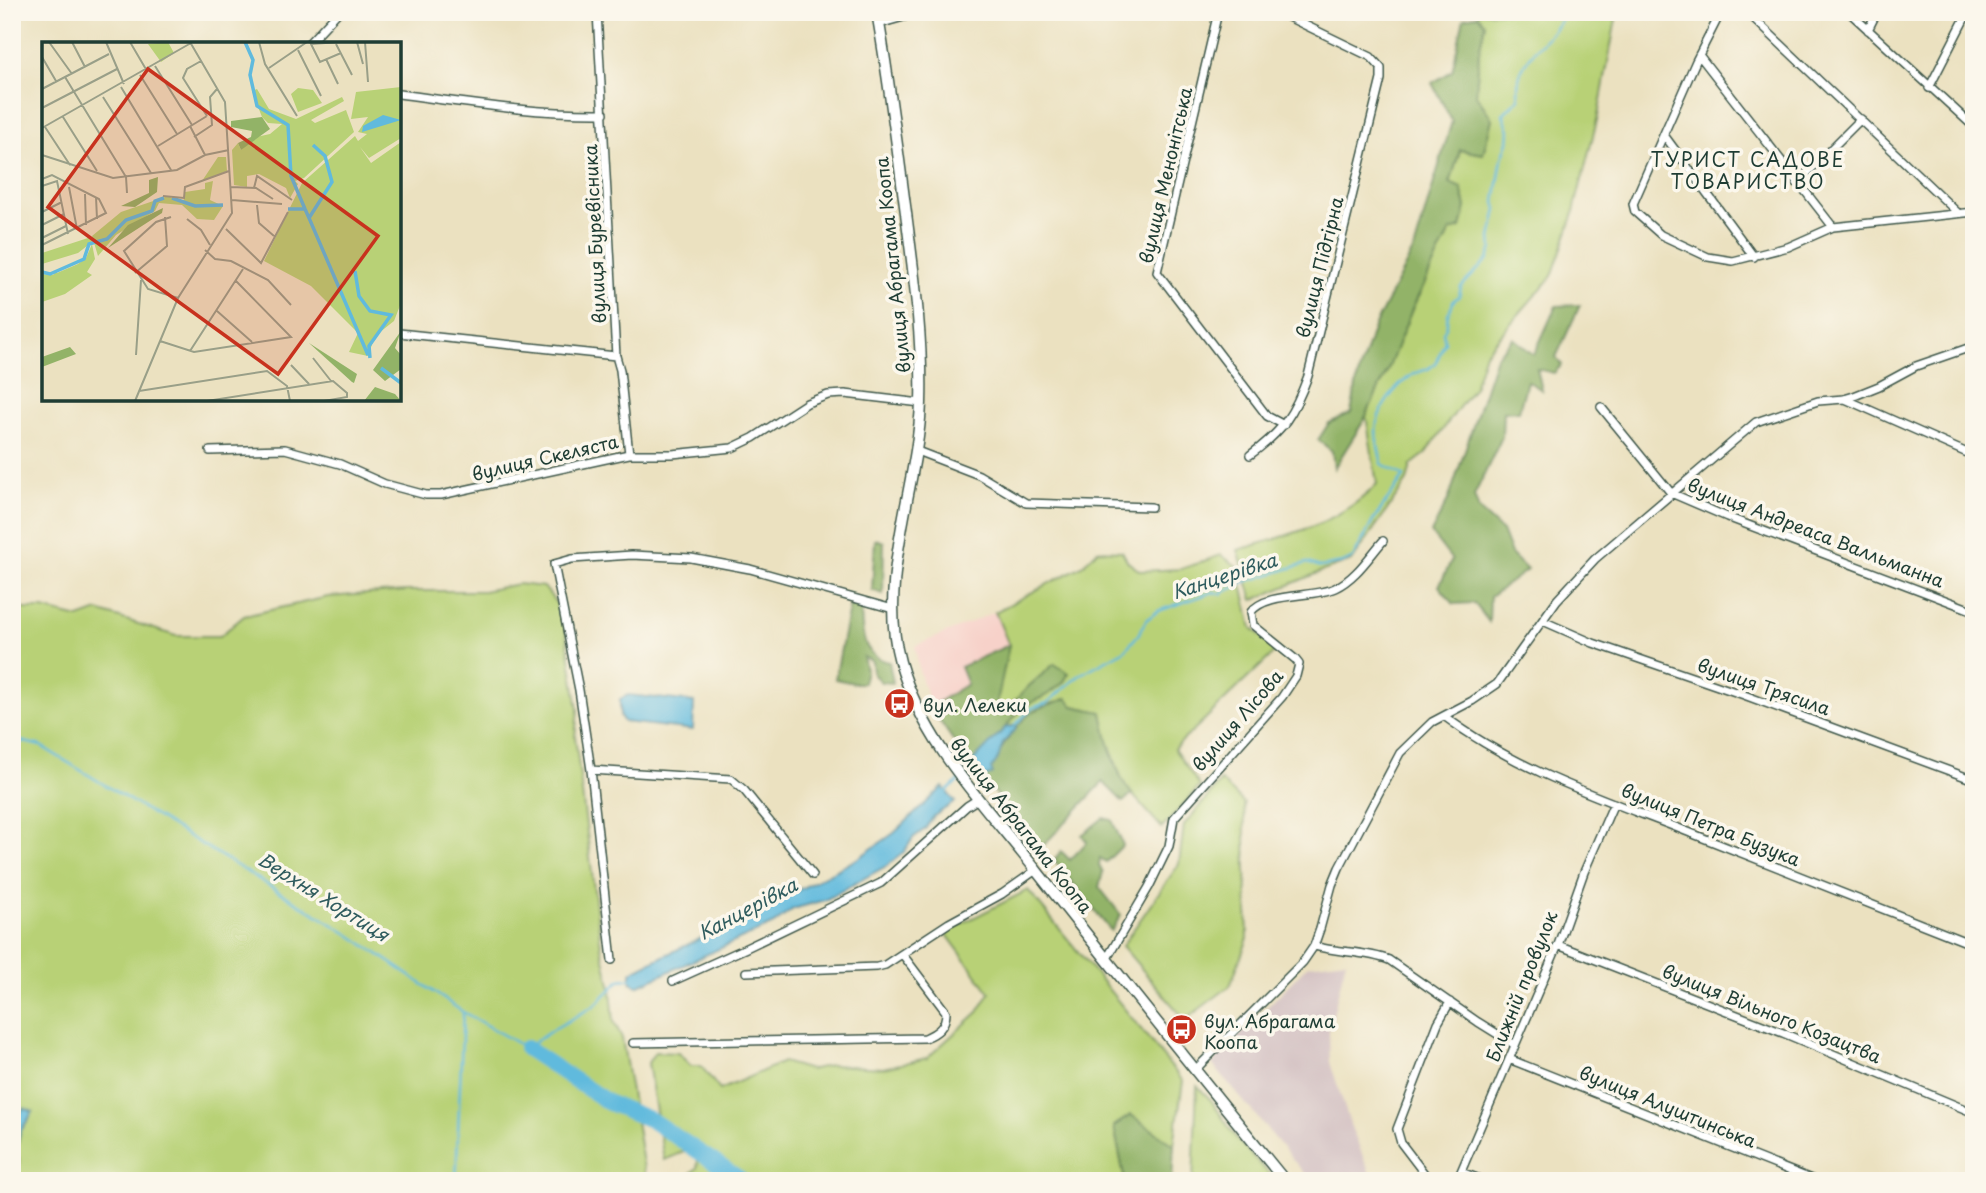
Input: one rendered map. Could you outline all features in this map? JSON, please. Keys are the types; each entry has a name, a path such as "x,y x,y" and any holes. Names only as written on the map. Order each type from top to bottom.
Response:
{"main road":[{"name":"вулиця Абрагама Коопа","path":"878,18 915,288 920,352 921,403 917,451 906,504 893,609 900,662 915,704 941,752 1285,1181"}],"street":[{"path":"310,42 338,12"},
{"name":"вулиця Буревісника","path":"597,12 616,356 621,370 629,454"},
{"path":"878,18 921,12"},
{"name":"вулиця Менонітська","path":"1218,12 1157,272 1267,415 1284,425"},
{"name":"вулиця Підгірна","path":"1250,455 1275,436 1284,425 1297,405 1313,361 1378,96 1381,68 1371,57 1278,12"},
{"path":"1721,12 1634,201 1635,212 1661,235 1708,257 1733,261 1788,247 1833,227 1974,212"},
{"path":"1747,12 1958,214"},
{"path":"1849,12 1974,127"},
{"path":"1868,30 1877,12"},
{"path":"1929,88 1968,12"},
{"path":"1699,55 1833,227"},
{"path":"401,94 536,110 604,113"},
{"path":"1797,183 1861,120"},
{"path":"1664,135 1754,257"},
{"path":"401,333 616,356"},
{"path":"1195,1070 1303,962 1314,946 1339,868 1400,753 1421,730 1497,684 1558,600 1586,568 1756,422 1818,401 1844,399 1879,386 1916,366 1974,346"},
{"name":"вулиця Скеляста","path":"210,452 285,449 341,464 385,484 432,496 452,494 629,454 672,454 732,448 753,438 807,402 828,395 845,394 921,403"},
{"path":"1844,399 1974,456"},
{"name":"вулиця Андреаса Валльманна","path":"1601,407 1671,493 1974,611"},
{"path":"917,451 979,475 1026,503 1151,507"},
{"name":"вулиця Лісова","path":"1106,960 1149,887 1169,846 1174,818 1178,811 1282,697 1296,676 1299,664 1253,625 1251,612 1261,602 1334,588 1347,581 1383,541"},
{"path":"612,960 591,770 579,690 554,564 572,559 632,555 691,558 750,569 893,609"},
{"name":"вулиця Трясила","path":"1543,621 1592,643 1744,695 1974,780"},
{"name":"вулиця Петра Бузука","path":"1444,716 1476,740 1503,755 1614,803 1974,945"},
{"path":"591,770 731,779 744,790 813,875"},
{"path":"673,981 881,883 978,799"},
{"name":"Ближній провулок","path":"1457,1181 1558,945 1584,872 1614,803"},
{"path":"746,972 877,967 903,955 938,929 1002,894 1036,870"},
{"name":"вулиця Вільного Козацтва","path":"1558,945 1783,1033 1974,1113"},
{"path":"1314,946 1389,960 1515,1045"},
{"path":"633,1044 925,1038 933,1035 945,1022 946,1013 903,955"},
{"path":"1430,1181 1401,1143 1397,1129 1438,1023 1450,1002"},
{"name":"вулиця Алуштинська","path":"1509,1059 1816,1181"},
{"path":"1461,1172 1485,1181"}],"shaded area":[{"path":"995,612 1009,645 960,667 967,684 930,707 915,646"},
{"path":"1346,960 1329,1032 1330,1062 1351,1127 1373,1181 1311,1181 1212,1064 1308,965"}],"green space":[{"path":"1478,12 1607,12 1616,19 1598,116 1572,219 1552,276 1485,353 1474,387 1425,454 1411,465 1407,481 1352,561 1253,600 1238,550 1330,519 1362,498 1377,484 1366,416 1413,307 1450,231 1461,228 1466,206 1461,188 1450,184 1460,150 1483,153 1492,119 1476,95 1479,52 1485,24"},
{"path":"1478,15 1485,24 1479,52 1476,95 1492,119 1483,154 1460,150 1450,183 1461,188 1466,207 1461,228 1450,231 1413,307 1363,422 1334,468 1332,451 1318,440 1329,423 1351,413 1358,376 1374,327 1415,247 1452,121 1432,83 1452,71 1464,18"},
{"path":"1580,305 1556,357 1562,365 1554,373 1537,369 1542,390 1527,381 1519,411 1503,412 1502,437 1474,496 1479,510 1502,531 1511,554 1527,570 1490,597 1489,622 1474,603 1454,604 1439,586 1452,560 1431,533 1449,498 1496,357 1513,338 1534,355 1556,306"},
{"path":"875,539 884,542 883,594 872,590"},
{"path":"1098,550 1122,551 1128,562 1140,571 1181,569 1221,555 1238,567 1252,628 1277,650 1174,749 1200,786 1162,828 1124,785 1106,735 1101,712 1073,706 1032,712 1016,729 1016,725 1005,728 1024,706 1049,694 1054,665 1029,686 1007,710 995,706 1009,645 995,612 1082,566"},
{"path":"518,584 544,587 563,612 578,710 575,736 601,946 611,989 614,1022 622,1038 646,1181 13,1181 12,1171 19,1163 19,1158 15,1160 20,1132 33,1112 17,1115 12,1106 12,609 43,609 79,618 98,611 176,636 220,636 244,616 328,597 407,591 483,591"},
{"path":"850,603 861,606 864,641 873,654 889,662 893,683 881,682 873,674 872,661 863,657 866,670 863,683 835,679"},
{"path":"1009,645 996,707 1007,709 1054,664 1069,673 1063,683 1049,694 1024,706 982,754 969,763 930,707 967,684 960,667"},
{"path":"1067,698 1073,706 1102,712 1116,766 1132,794 1123,802 1103,782 1042,847 982,778 1023,720 1039,708"},
{"path":"1221,781 1244,803 1248,938 1230,986 1185,1020 1122,946 1179,864 1184,825"},
{"path":"1103,818 1112,820 1123,845 1106,862 1100,858 1099,866 1103,872 1099,887 1121,915 1111,931 1054,860 1061,851 1070,860 1087,842 1082,835"},
{"path":"1028,890 1183,1081 1174,1145 1131,1115 1114,1126 1125,1181 682,1181 697,1168 698,1159 686,1151 664,1160 648,1063 655,1052 678,1053 691,1066 701,1066 720,1090 783,1062 810,1070 830,1065 883,1068 927,1058 978,1012 990,993 945,932"},
{"path":"1197,1086 1211,1100 1238,1141 1276,1181 1193,1181"},
{"path":"1131,1115 1174,1145 1172,1181 1125,1181 1114,1126"}],"water":[{"path":"628,695 694,702 693,730 624,722 620,716 620,699"},
{"path":"1016,725 1016,729 1003,743 998,759 991,769 993,774 982,778 972,766 974,760 1005,728"},
{"path":"943,787 955,802 934,816 904,852 888,865 825,900 793,909 774,924 637,986 631,982 631,972 759,911 857,859 894,833"},
{"path":"12,1106 17,1115 24,1108 33,1112 20,1132 12,1167"}],"waterway":[{"name":"Канцерівка","path":"1015,725 1032,708 1047,703 1081,674 1125,650 1146,620 1158,611 1213,592 1221,594 1241,583 1307,563 1320,567 1343,563 1353,558 1373,521 1404,476 1382,464 1376,434 1380,414 1399,386 1412,375 1430,368 1436,361 1445,342 1443,332 1453,301 1459,296 1461,287 1488,259 1492,248 1502,158 1508,142 1509,130 1503,114 1519,98 1518,84 1526,61 1566,12"},
{"name":"Верхня Хортиця","path":"12,739 41,746 350,935 463,1012 456,1181"},
{"name":"Канцерівка","path":"966,775 976,765"},
{"name":"Канцерівка","path":"945,793 961,779"},
{"name":"Канцерівка","path":"463,1012 526,1048 594,1006 620,980 634,978"},
{"name":"Верхня Хортиця","path":"526,1048 609,1103 651,1120 743,1181"}],"place":[{"name":"вул. Лелеки","path":"900,704"},
{"name":"вул. Абрагама Коопа","path":"1181,1030"}],"district":[{"name":"ТУРИСТ САДОВЕ ТОВАРИСТВО","path":"1748,170"}]}
